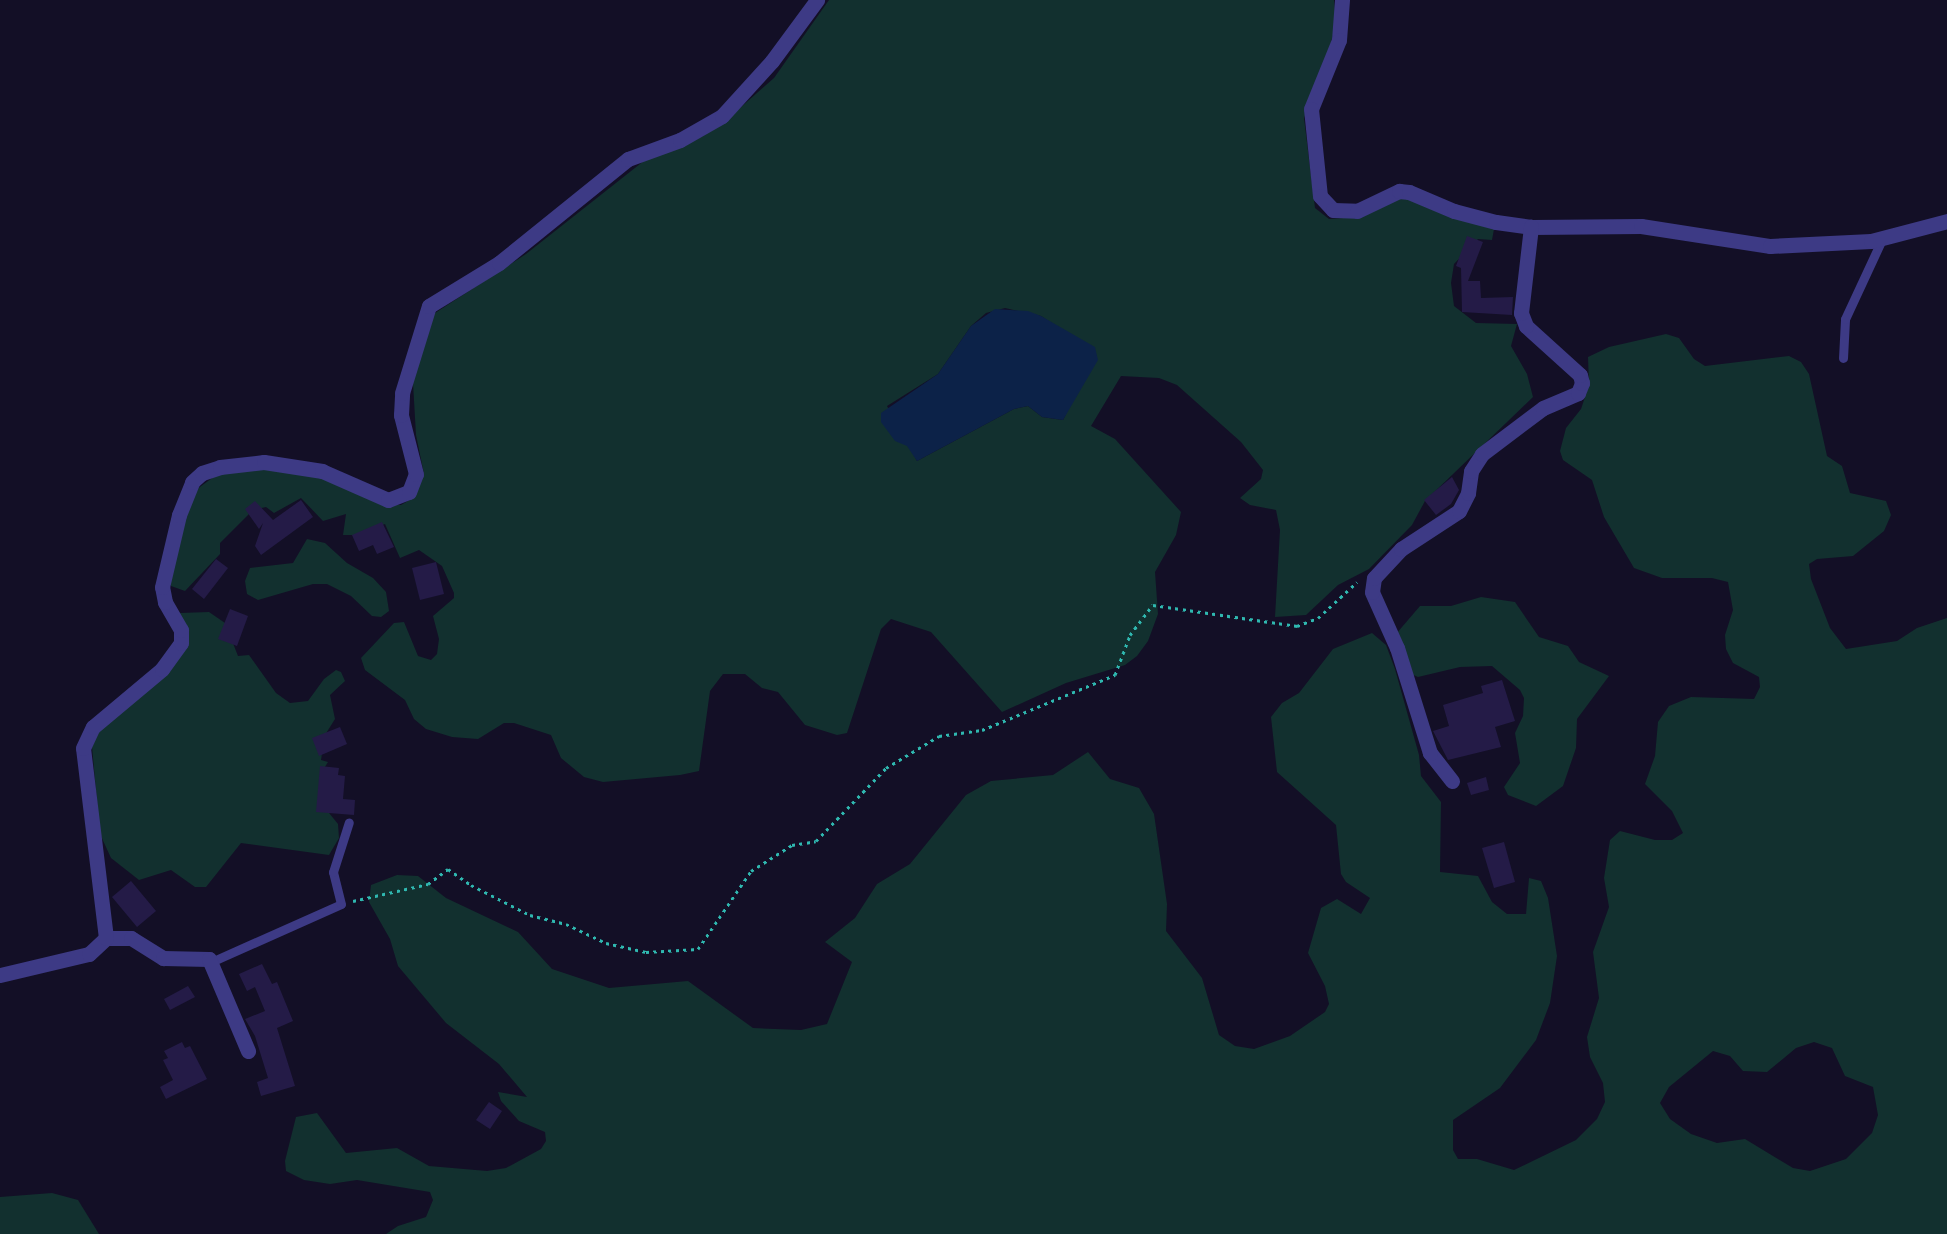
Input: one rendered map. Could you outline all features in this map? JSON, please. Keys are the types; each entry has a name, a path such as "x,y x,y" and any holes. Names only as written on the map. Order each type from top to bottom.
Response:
{"street":[{"path":"106,938 82,748 93,727 162,669 181,643 181,630 165,602 162,587 179,515 192,482 202,473 220,467 264,462 322,471 388,500 409,492 417,474 401,415 402,393 429,306 499,263 628,159 701,130 722,116 766,69 817,0"},
{"path":"1342,0 1339,40 1311,109 1314,157 1326,204 1334,210 1356,211 1399,191 1409,192 1477,219 1531,227 1641,226 1770,246 1883,237 1947,221"},
{"path":"1452,781 1439,767 1426,743 1397,648 1372,592 1374,578 1401,549 1459,511 1468,493 1471,471 1482,454 1543,408 1578,393 1582,383 1580,375 1526,326 1521,313 1531,227"},
{"path":"0,975 89,954 106,938 131,938 163,958 201,957 211,962 248,1051"}],"lane":[{"path":"1843,358 1845,319 1883,237"},
{"path":"211,962 341,904 333,872 349,822"}],"path":[{"path":"341,904 428,884 448,869 471,885 530,915 566,924 606,943 646,952 698,949 751,871 778,851 816,841 886,768 939,736 982,730 1115,675 1130,635 1153,605 1298,626 1318,618 1354,584 1374,578"}],"green space":[{"path":"829,0 1334,0 1336,22 1330,47 1304,118 1315,208 1329,219 1358,217 1399,198 1412,199 1494,229 1492,240 1478,239 1454,264 1451,283 1454,306 1476,323 1517,324 1511,346 1527,374 1533,397 1425,501 1412,525 1369,569 1338,585 1306,615 1275,617 1280,530 1276,510 1250,505 1240,498 1261,479 1263,470 1241,442 1177,385 1159,378 1121,376 1091,426 1115,439 1181,512 1176,535 1155,572 1158,614 1148,641 1137,656 1125,665 1066,683 1002,712 931,632 891,619 881,629 847,733 837,735 805,725 778,692 762,688 745,674 723,674 710,691 699,771 680,775 603,782 584,777 561,758 551,735 514,723 504,723 478,739 452,737 426,729 414,719 405,700 365,670 361,658 394,623 404,622 418,656 431,660 437,654 439,639 433,616 454,598 454,593 442,566 419,550 400,558 385,524 359,535 343,535 346,514 323,521 301,498 274,513 266,507 253,510 220,543 220,554 185,591 171,586 169,577 193,492 219,473 278,468 309,473 379,503 401,505 413,498 424,474 416,435 413,383 432,315 526,254 645,160 703,136 732,115 774,78","holes":["1005,308 1041,316 1061,329 1069,408 1063,420 1042,417 1028,406 1014,409 917,461 887,406 938,374 971,326 986,313"]},
{"path":"1666,334 1679,338 1694,359 1705,366 1789,356 1801,362 1809,374 1827,456 1842,466 1850,493 1886,501 1891,515 1884,531 1853,556 1817,559 1809,564 1811,579 1830,628 1846,649 1897,641 1917,628 1947,618 1947,1234 386,1234 398,1226 426,1217 433,1200 430,1192 357,1180 330,1184 304,1180 286,1171 285,1161 296,1117 317,1113 346,1153 397,1148 429,1166 487,1171 506,1168 541,1149 546,1141 545,1132 519,1121 501,1101 498,1092 527,1097 499,1064 446,1023 398,966 390,939 369,902 371,885 397,875 418,876 446,898 518,932 552,969 609,988 688,981 753,1028 801,1030 827,1024 852,962 825,942 855,918 877,884 910,864 966,795 991,781 1053,775 1088,752 1110,779 1139,788 1154,814 1167,904 1166,931 1202,978 1219,1035 1235,1046 1254,1049 1290,1036 1325,1012 1329,1004 1325,986 1308,953 1321,908 1337,899 1361,914 1370,898 1346,882 1341,874 1336,825 1277,772 1271,717 1282,703 1299,693 1333,649 1372,633 1386,645 1395,669 1419,755 1421,776 1441,802 1440,872 1478,876 1492,902 1507,914 1526,914 1529,878 1541,881 1548,898 1557,956 1550,1003 1536,1040 1500,1088 1453,1120 1453,1150 1458,1159 1477,1159 1514,1170 1576,1140 1597,1119 1605,1102 1603,1083 1590,1057 1587,1037 1599,998 1593,952 1609,907 1604,878 1610,840 1620,831 1655,840 1672,840 1683,833 1672,811 1645,784 1655,756 1658,722 1669,706 1691,697 1754,699 1760,687 1759,677 1733,663 1726,649 1725,635 1733,610 1728,582 1712,578 1662,578 1634,568 1604,517 1592,480 1563,460 1560,451 1566,428 1581,409 1589,385 1588,357 1609,347","holes":["1814,1042 1832,1048 1845,1076 1873,1087 1878,1115 1872,1133 1846,1159 1810,1171 1793,1168 1745,1139 1717,1143 1691,1134 1670,1119 1660,1103 1669,1087 1713,1051 1730,1056 1743,1071 1767,1072 1796,1048"]},
{"path":"307,539 325,543 347,563 373,578 386,592 389,611 381,617 372,616 351,596 327,584 313,584 258,600 247,594 245,581 250,568 293,563"},
{"path":"1481,597 1515,602 1539,637 1568,646 1579,662 1609,676 1577,719 1576,748 1563,786 1536,806 1508,795 1504,787 1520,763 1515,733 1523,716 1524,698 1520,690 1492,666 1460,667 1418,677 1411,674 1396,634 1420,606 1451,606"},
{"path":"209,612 225,623 238,656 249,655 276,693 290,703 308,701 324,679 336,670 341,672 345,681 330,695 335,719 325,735 321,760 328,762 323,770 325,808 338,824 339,838 329,855 241,843 206,887 195,887 171,870 139,880 111,858 100,834 92,747 99,731 185,642 180,613"},
{"path":"52,1193 78,1200 99,1234 0,1234 0,1197"}],"water":[{"path":"995,309 1028,311 1041,316 1095,347 1098,360 1063,420 1042,417 1028,406 1014,409 917,461 907,446 895,441 881,422 881,413 938,374 971,326"}],"building":[{"path":"1467,236 1483,242 1468,281 1480,281 1481,298 1513,297 1512,315 1462,312 1461,268 1456,266"},
{"path":"1452,477 1459,490 1451,504 1436,515 1424,500"},
{"path":"301,500 313,517 261,555 255,546 263,523 259,529 245,509 255,501 273,520"},
{"path":"382,522 394,547 377,554 373,545 359,551 352,535"},
{"path":"216,559 228,568 204,599 192,589"},
{"path":"436,562 444,594 420,600 412,568"},
{"path":"230,609 248,616 237,646 218,639"},
{"path":"1502,680 1515,721 1495,727 1501,747 1448,760 1433,731 1449,726 1443,705 1483,693 1481,686"},
{"path":"340,727 347,744 319,756 312,738"},
{"path":"320,766 339,768 338,775 345,776 343,799 355,800 354,815 316,812"},
{"path":"1486,777 1489,790 1471,795 1467,783"},
{"path":"1504,842 1515,882 1494,888 1482,848"},
{"path":"131,881 156,911 137,927 112,897"},
{"path":"262,964 272,984 277,982 293,1021 277,1028 295,1086 261,1096 257,1082 268,1078 255,1036 245,1019 265,1011 255,987 247,991 239,974"},
{"path":"188,986 195,997 170,1010 164,999"},
{"path":"182,1042 185,1048 190,1046 207,1079 166,1099 160,1087 173,1080 163,1060 168,1058 164,1051"},
{"path":"489,1102 502,1111 490,1129 476,1120"}]}
